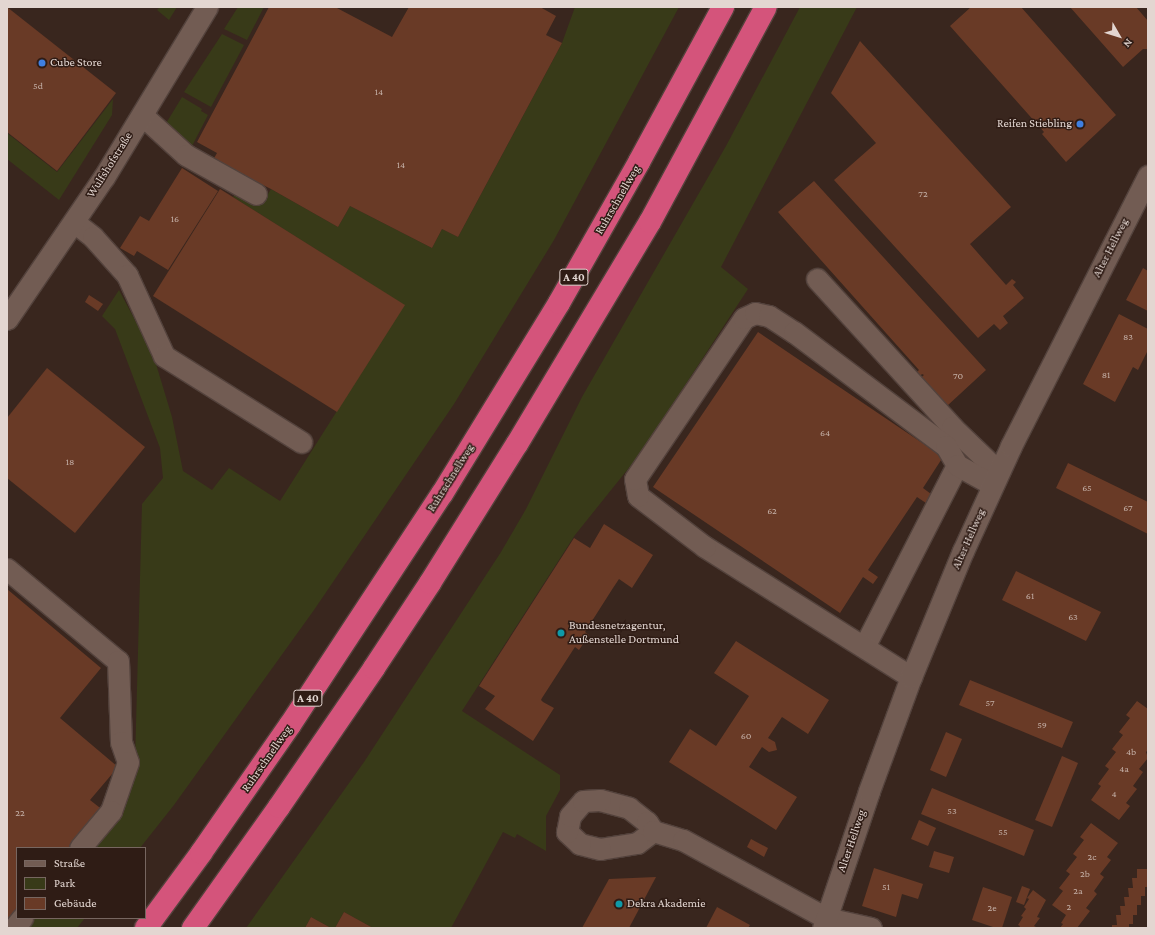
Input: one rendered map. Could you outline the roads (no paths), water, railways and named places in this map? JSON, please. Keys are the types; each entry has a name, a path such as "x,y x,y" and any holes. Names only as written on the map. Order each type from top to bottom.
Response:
{"highway":[{"name":"Ruhrschnellweg","path":"146,928 290,725 412,540 497,405 611,212 723,7"},
{"path":"193,928 279,807 430,583 575,350 691,148 766,7"},
{"path":"206,928 279,807"},
{"path":"143,928 165,903"}],"street":[{"name":"Wulfshofstraße","path":"7,319 104,177 207,7"},
{"path":"142,115 186,155 256,194"},
{"name":"Alter Hellweg","path":"825,923 869,790 939,606 996,478 1148,176"},
{"path":"74,222 93,237 127,275 164,356 301,442"},
{"path":"817,279 952,427 996,478"},
{"path":"911,677 705,548 638,496 635,479 744,318 755,313 769,316 794,332 946,446 957,465 996,478"},
{"path":"864,647 957,465"},
{"path":"7,569 118,661 121,742 128,762 111,811 81,847"},
{"path":"653,831 683,840 825,923 871,928"},
{"path":"14,928 21,919"}],"place":[{"name":"Cube Store","path":"42,63"},
{"name":"Reifen Stiebling","path":"1080,124"},
{"name":"Bundesnetzagentur, Außenstelle Dortmund","path":"561,633"},
{"name":"Dekra Akademie","path":"619,904"}]}
